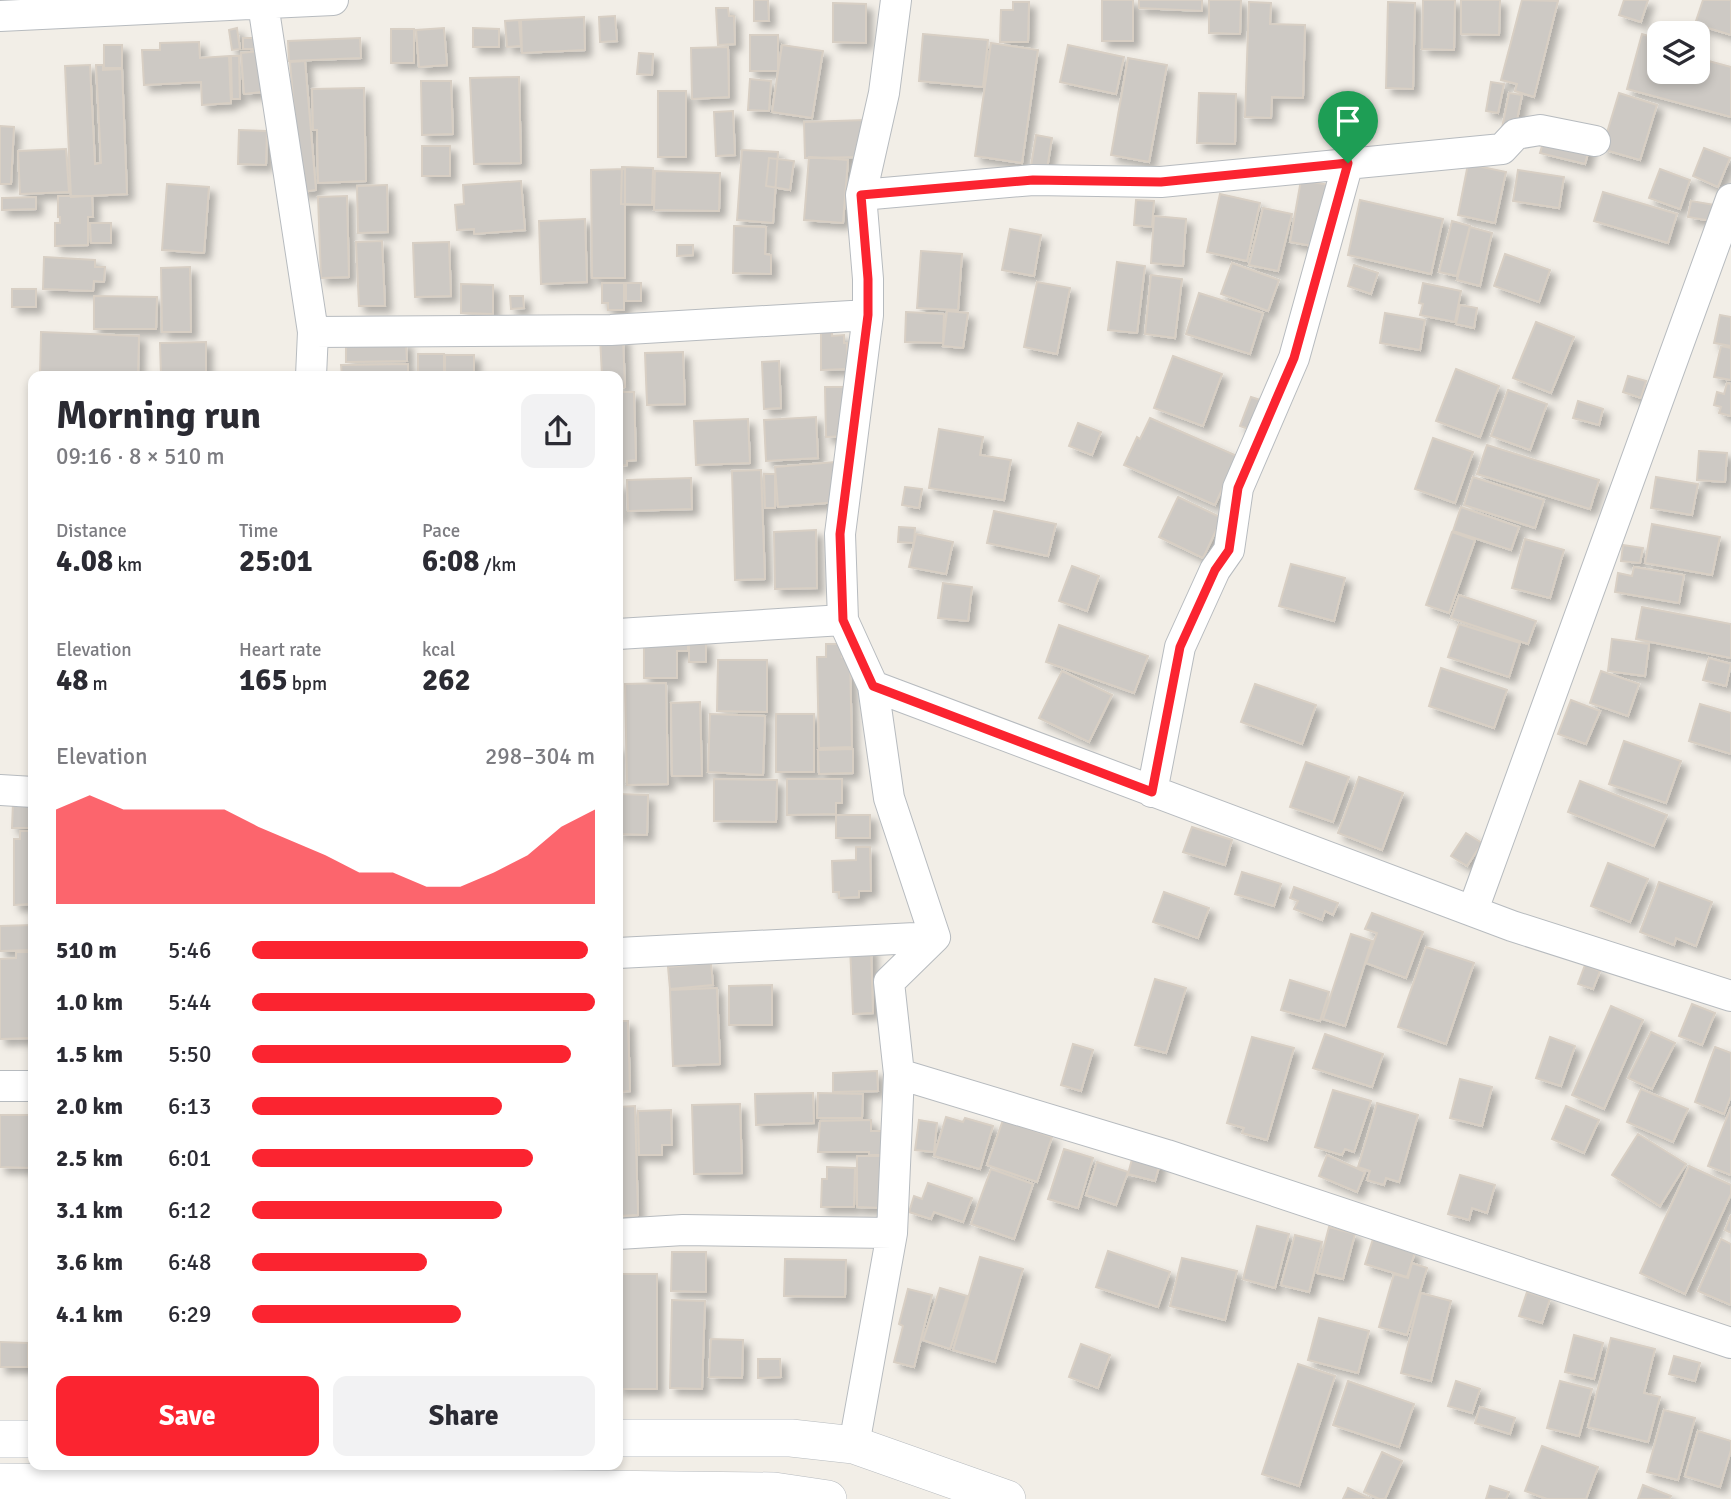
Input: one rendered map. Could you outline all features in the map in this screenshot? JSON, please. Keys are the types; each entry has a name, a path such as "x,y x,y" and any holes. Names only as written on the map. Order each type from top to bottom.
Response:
{"street":[{"path":"0,16 140,4 263,4 332,0"},
{"path":"896,0 884,93 861,195 868,315 840,534 843,620 873,686 889,798 935,937"},
{"path":"263,4 313,331 311,371"},
{"path":"861,195 1033,180 1161,182 1502,149 1516,134 1540,130 1595,141"},
{"path":"1152,792 1180,647 1215,570 1229,550 1238,488 1294,358 1348,163"},
{"path":"1473,910 1731,199"},
{"path":"313,331 611,330 868,315"},
{"path":"623,634 843,620"},
{"path":"873,686 1512,926 1731,996"},
{"path":"0,790 28,792"},
{"path":"623,953 935,937"},
{"path":"854,1444 892,1233 900,1074 889,982 935,937"},
{"path":"900,1074 1167,1155 1731,1343"},
{"path":"0,1086 28,1086"},
{"path":"623,1234 683,1230 892,1233"},
{"path":"623,1438 791,1438 854,1444 1007,1499"},
{"path":"0,1439 28,1439"},
{"path":"17,1487 394,1483 828,1499"}],"building":[{"path":"754,0 768,0 769,21 754,21"},
{"path":"1102,0 1133,0 1133,41 1102,41"},
{"path":"1139,0 1202,0 1202,11 1139,8"},
{"path":"1209,0 1241,0 1240,34 1209,33"},
{"path":"1423,0 1455,0 1454,50 1422,49"},
{"path":"1461,0 1500,0 1499,35 1461,34"},
{"path":"1522,0 1558,1 1534,97 1515,91 1517,84 1501,80"},
{"path":"1624,0 1648,0 1641,22 1619,15"},
{"path":"1703,0 1731,0 1731,35 1710,29 1710,21 1696,21"},
{"path":"1013,2 1029,2 1028,42 1000,42 1001,10 1013,10"},
{"path":"1249,2 1271,3 1270,24 1305,25 1303,98 1272,97 1271,118 1245,117"},
{"path":"1388,2 1415,3 1413,89 1386,88"},
{"path":"833,3 866,4 866,43 833,42"},
{"path":"716,8 728,8 729,16 734,16 735,44 718,45"},
{"path":"615,16 617,41 600,42 599,17"},
{"path":"584,17 585,50 522,53 521,20"},
{"path":"519,20 521,46 507,47 505,21"},
{"path":"237,28 240,49 232,50 229,30"},
{"path":"444,28 447,65 419,67 416,30"},
{"path":"473,28 499,29 499,47 473,47"},
{"path":"391,29 414,29 414,63 391,63"},
{"path":"923,34 988,40 983,87 919,81"},
{"path":"1642,34 1647,35 1647,84 1710,84 1710,61 1731,67 1731,117 1627,89"},
{"path":"750,35 778,35 778,71 750,71"},
{"path":"243,38 254,38 254,49 243,49"},
{"path":"360,38 361,58 289,61 288,41"},
{"path":"199,42 200,58 229,56 231,103 202,105 201,82 144,85 142,50 160,50 160,43"},
{"path":"991,43 1038,50 1022,163 975,156"},
{"path":"104,45 122,45 122,68 104,68"},
{"path":"782,45 823,51 812,118 772,112"},
{"path":"1068,45 1124,57 1116,94 1060,82"},
{"path":"728,47 729,97 692,99 691,48"},
{"path":"259,51 262,92 244,94 241,53"},
{"path":"639,53 653,54 652,75 637,74"},
{"path":"231,56 239,56 240,99 232,99"},
{"path":"1128,58 1167,65 1149,162 1111,155"},
{"path":"305,61 316,190 301,192 290,62"},
{"path":"90,65 95,164 101,163 96,65 103,65 103,70 122,69 127,194 71,197 65,66"},
{"path":"519,77 521,163 474,164 470,78"},
{"path":"750,79 771,81 769,111 748,110"},
{"path":"421,81 451,81 453,134 422,135"},
{"path":"1491,82 1504,84 1498,113 1486,111"},
{"path":"364,88 366,181 318,183 317,130 313,130 312,89"},
{"path":"658,91 686,91 686,157 658,157"},
{"path":"1199,93 1236,94 1235,144 1197,143"},
{"path":"1509,93 1522,95 1515,130 1502,128"},
{"path":"1619,93 1657,105 1640,160 1602,149"},
{"path":"733,111 735,155 716,156 714,112"},
{"path":"865,120 865,157 805,158 804,122"},
{"path":"0,126 14,127 11,184 0,184"},
{"path":"239,130 267,131 266,165 238,164"},
{"path":"1546,132 1591,142 1585,164 1540,153"},
{"path":"1036,135 1052,138 1046,175 1030,172"},
{"path":"422,146 450,146 450,176 422,176"},
{"path":"1704,148 1730,158 1718,187 1693,176"},
{"path":"66,149 69,192 20,194 18,151"},
{"path":"742,150 778,152 773,223 737,220"},
{"path":"809,157 848,160 843,223 804,220"},
{"path":"769,158 794,161 790,190 766,186"},
{"path":"1468,164 1506,172 1495,223 1458,215"},
{"path":"622,167 653,168 652,205 621,204"},
{"path":"625,169 625,278 592,278 591,170"},
{"path":"1660,169 1690,180 1680,209 1649,198"},
{"path":"1518,170 1564,177 1559,208 1513,201"},
{"path":"655,171 720,173 719,211 654,210"},
{"path":"1301,180 1335,186 1324,248 1290,242"},
{"path":"521,181 525,230 474,234 474,229 457,230 455,205 464,204 463,185"},
{"path":"167,184 209,187 204,253 162,250"},
{"path":"387,185 388,232 358,233 357,186"},
{"path":"1603,192 1677,214 1668,243 1594,221"},
{"path":"1220,194 1260,203 1247,261 1207,252"},
{"path":"58,196 92,196 93,217 88,217 88,245 55,246 55,223 60,223"},
{"path":"347,196 349,277 321,278 318,197"},
{"path":"36,197 36,209 2,210 2,198"},
{"path":"1136,200 1154,201 1152,227 1134,225"},
{"path":"1360,200 1443,219 1431,274 1348,255"},
{"path":"1691,201 1715,205 1712,221 1688,217"},
{"path":"1263,208 1292,214 1278,271 1249,265"},
{"path":"1154,216 1186,219 1183,266 1151,263"},
{"path":"585,219 587,282 541,284 539,221"},
{"path":"1452,221 1470,226 1457,276 1439,272"},
{"path":"90,223 111,223 111,243 91,243"},
{"path":"734,226 766,227 765,254 771,255 771,274 733,273"},
{"path":"1470,227 1492,233 1480,286 1457,280"},
{"path":"1010,229 1041,235 1034,276 1002,270"},
{"path":"382,241 385,306 359,306 356,242"},
{"path":"449,242 451,296 415,297 413,243"},
{"path":"677,245 693,245 693,255 677,256"},
{"path":"921,251 962,254 958,310 917,308"},
{"path":"1505,254 1550,270 1539,302 1494,286"},
{"path":"44,257 95,260 95,267 105,267 104,282 94,281 93,291 43,289"},
{"path":"1117,262 1145,266 1137,333 1108,330"},
{"path":"1232,263 1279,280 1268,311 1221,294"},
{"path":"1354,265 1378,273 1371,294 1348,286"},
{"path":"190,267 191,332 162,332 161,268"},
{"path":"1151,275 1182,279 1175,338 1145,334"},
{"path":"1037,282 1070,288 1057,354 1024,347"},
{"path":"602,283 624,283 624,310 608,310 608,303 602,303"},
{"path":"626,283 641,283 641,301 626,301"},
{"path":"1423,283 1461,291 1455,322 1420,315 1423,304 1419,303"},
{"path":"461,284 493,285 493,314 461,313"},
{"path":"12,289 36,289 36,307 12,307"},
{"path":"1199,293 1263,313 1250,354 1186,334"},
{"path":"94,296 157,297 156,329 94,329"},
{"path":"510,296 523,296 524,308 511,309"},
{"path":"1460,305 1477,308 1474,328 1456,324"},
{"path":"947,311 968,313 963,348 943,346"},
{"path":"906,312 944,314 943,343 905,342"},
{"path":"1385,313 1425,320 1420,350 1380,343"},
{"path":"1720,315 1731,317 1731,346 1714,343"},
{"path":"1536,322 1574,337 1551,393 1513,378"},
{"path":"41,332 139,336 138,371 40,371"},
{"path":"821,332 832,332 832,336 844,335 848,369 821,370"},
{"path":"600,337 623,337 625,387 623,371 602,371"},
{"path":"206,342 206,371 161,371 160,343"},
{"path":"406,342 407,361 346,362 346,343"},
{"path":"1721,346 1731,348 1731,380 1714,377"},
{"path":"683,352 685,404 647,405 645,353"},
{"path":"418,354 444,354 444,371 418,371"},
{"path":"445,355 474,355 474,371 445,371"},
{"path":"1173,356 1222,374 1203,426 1154,408"},
{"path":"779,361 781,408 764,409 762,362"},
{"path":"408,364 408,371 342,371 341,365"},
{"path":"1456,369 1499,386 1480,437 1436,421"},
{"path":"1628,376 1646,381 1641,398 1623,392"},
{"path":"1727,383 1731,384 1731,416 1719,413 1721,407 1714,405 1717,392 1724,394"},
{"path":"825,387 846,387 847,436 826,437"},
{"path":"1508,390 1547,404 1530,450 1491,436"},
{"path":"623,392 634,392 636,460 627,461 627,465 623,465"},
{"path":"1251,397 1270,403 1259,433 1240,426"},
{"path":"1578,401 1603,409 1599,425 1573,418"},
{"path":"816,417 818,458 766,461 764,420"},
{"path":"1150,418 1237,456 1215,505 1124,465 1137,437 1140,439"},
{"path":"748,419 750,463 696,465 694,421"},
{"path":"1078,423 1101,432 1092,455 1069,446"},
{"path":"939,429 983,437 980,455 1011,460 1004,500 929,488"},
{"path":"1433,438 1473,452 1455,503 1415,489"},
{"path":"1487,445 1599,480 1590,509 1477,474"},
{"path":"1699,451 1727,453 1725,482 1697,480"},
{"path":"835,462 838,502 778,507 775,467"},
{"path":"761,470 765,579 735,580 732,471"},
{"path":"764,474 775,474 775,508 765,508"},
{"path":"1473,477 1544,500 1535,528 1464,505"},
{"path":"1656,477 1698,484 1692,515 1651,508"},
{"path":"691,478 692,509 628,511 627,480"},
{"path":"905,487 922,489 919,508 902,505"},
{"path":"1178,497 1222,518 1203,558 1159,537"},
{"path":"1461,507 1519,527 1511,550 1453,531"},
{"path":"994,511 1056,524 1048,556 987,543"},
{"path":"1652,524 1720,537 1712,575 1645,563"},
{"path":"899,527 915,528 914,543 898,542"},
{"path":"816,530 817,588 775,589 774,532"},
{"path":"1452,532 1475,540 1449,613 1426,605"},
{"path":"916,534 953,542 946,574 909,567"},
{"path":"1525,539 1564,550 1550,598 1512,588"},
{"path":"1623,545 1643,548 1640,563 1621,561"},
{"path":"1291,564 1345,578 1334,621 1279,606"},
{"path":"1072,566 1099,576 1087,611 1059,601"},
{"path":"1634,567 1684,575 1679,603 1615,592 1618,573 1632,576"},
{"path":"943,583 972,587 968,621 938,618"},
{"path":"1459,595 1536,621 1528,644 1451,618"},
{"path":"1642,607 1731,624 1731,658 1636,639"},
{"path":"1459,624 1520,643 1509,677 1448,657"},
{"path":"1059,625 1148,656 1134,693 1046,662"},
{"path":"644,639 688,639 688,651 677,651 677,678 644,678"},
{"path":"1612,639 1649,644 1645,676 1608,671"},
{"path":"689,641 706,641 706,662 689,662"},
{"path":"826,644 842,644 842,657 850,657 852,747 819,748 817,657 826,657"},
{"path":"1709,658 1731,664 1726,686 1703,680"},
{"path":"718,660 767,660 767,712 717,711"},
{"path":"1441,668 1507,690 1494,728 1429,706"},
{"path":"1062,671 1112,695 1089,742 1039,718"},
{"path":"1601,671 1639,684 1628,716 1590,703"},
{"path":"666,683 668,784 627,785 625,684"},
{"path":"1255,684 1316,705 1302,744 1241,722"},
{"path":"1571,700 1600,711 1586,744 1558,734"},
{"path":"700,702 702,776 672,776 671,703"},
{"path":"1700,704 1731,713 1731,754 1689,741"},
{"path":"710,714 765,716 763,775 708,772"},
{"path":"776,714 814,714 814,772 776,772"},
{"path":"1624,741 1681,761 1666,803 1609,784"},
{"path":"853,749 853,773 819,774 818,750"},
{"path":"1306,762 1349,777 1333,822 1290,807"},
{"path":"1359,777 1403,793 1382,850 1338,833"},
{"path":"714,779 777,780 776,822 714,821"},
{"path":"787,779 842,779 842,803 836,803 836,814 787,815"},
{"path":"1580,781 1667,815 1654,846 1568,812"},
{"path":"623,794 648,795 647,835 623,834"},
{"path":"13,802 28,802 28,828 12,828"},
{"path":"836,815 870,815 870,838 836,838"},
{"path":"1192,827 1232,840 1225,865 1183,852"},
{"path":"20,831 28,831 28,904 14,905 14,839 20,839"},
{"path":"1466,833 1482,843 1467,866 1451,856"},
{"path":"856,847 870,847 871,891 859,891 859,897 839,898 839,892 833,892 832,861 856,860"},
{"path":"1608,863 1648,879 1630,922 1591,906"},
{"path":"1242,872 1281,884 1274,906 1235,894"},
{"path":"1659,882 1712,902 1696,946 1676,938 1674,945 1640,932"},
{"path":"1294,887 1338,903 1333,915 1325,911 1322,920 1294,909 1298,901 1290,898"},
{"path":"1164,892 1209,908 1198,938 1153,922"},
{"path":"1372,913 1423,932 1406,978 1366,963 1377,933 1365,929"},
{"path":"28,925 28,950 0,951 0,926"},
{"path":"1351,934 1372,941 1345,1026 1323,1019"},
{"path":"850,947 871,947 873,1013 853,1014"},
{"path":"1426,947 1474,963 1446,1044 1398,1027"},
{"path":"16,952 28,952 28,1038 0,1039 0,959 16,958"},
{"path":"711,963 713,985 670,989 668,967"},
{"path":"1585,965 1600,971 1593,989 1578,984"},
{"path":"1155,979 1186,988 1166,1053 1135,1045"},
{"path":"1290,980 1329,992 1320,1021 1281,1010"},
{"path":"772,985 772,1025 729,1025 729,986"},
{"path":"717,988 720,1064 673,1066 670,990"},
{"path":"1692,1004 1715,1013 1702,1045 1679,1036"},
{"path":"1611,1006 1643,1020 1604,1109 1572,1095"},
{"path":"623,1021 628,1021 630,1091 623,1092"},
{"path":"1651,1032 1675,1043 1652,1089 1628,1078"},
{"path":"1325,1034 1383,1054 1372,1087 1313,1068"},
{"path":"1252,1037 1294,1048 1267,1140 1242,1133 1244,1128 1227,1123"},
{"path":"1550,1037 1575,1046 1561,1086 1536,1078"},
{"path":"1073,1044 1093,1050 1081,1091 1061,1085"},
{"path":"1715,1047 1731,1053 1731,1096 1724,1114 1695,1102"},
{"path":"877,1071 878,1091 833,1092 833,1073"},
{"path":"1460,1079 1492,1087 1482,1126 1450,1118"},
{"path":"1641,1089 1688,1109 1673,1142 1627,1122"},
{"path":"1333,1090 1371,1101 1354,1152 1345,1149 1342,1155 1315,1147"},
{"path":"813,1093 814,1123 756,1125 755,1094"},
{"path":"818,1093 863,1094 862,1118 817,1118"},
{"path":"1377,1103 1418,1115 1399,1182 1386,1178 1384,1185 1367,1180 1370,1171 1358,1167"},
{"path":"740,1104 742,1173 694,1174 692,1105"},
{"path":"635,1106 638,1215 623,1216 623,1107"},
{"path":"1566,1106 1599,1120 1584,1153 1552,1139"},
{"path":"1731,1107 1731,1175 1708,1166"},
{"path":"671,1110 672,1145 662,1145 662,1155 639,1155 638,1111"},
{"path":"0,1115 28,1115 28,1168 0,1167"},
{"path":"946,1117 963,1122 965,1118 993,1126 980,1169 934,1156"},
{"path":"871,1120 871,1131 884,1131 884,1155 869,1155 869,1152 818,1152 820,1121"},
{"path":"919,1120 937,1123 934,1152 915,1150"},
{"path":"1003,1120 1052,1137 1037,1182 987,1165"},
{"path":"1638,1134 1686,1164 1660,1206 1612,1175"},
{"path":"1064,1149 1093,1158 1078,1208 1048,1199"},
{"path":"1134,1152 1161,1160 1155,1181 1128,1174"},
{"path":"1327,1155 1365,1172 1357,1192 1319,1176"},
{"path":"857,1156 883,1156 883,1208 857,1207"},
{"path":"1097,1162 1128,1172 1116,1205 1086,1195"},
{"path":"1689,1166 1731,1185 1731,1194 1685,1294 1640,1273"},
{"path":"827,1167 855,1168 854,1207 821,1207 822,1179 827,1179"},
{"path":"991,1169 1033,1184 1014,1239 971,1224"},
{"path":"1460,1175 1495,1185 1487,1213 1472,1208 1469,1220 1448,1214"},
{"path":"928,1183 972,1198 963,1222 934,1212 931,1219 909,1212 914,1196 922,1199"},
{"path":"1731,1215 1731,1233 1725,1230"},
{"path":"1257,1226 1289,1234 1275,1288 1243,1279"},
{"path":"1329,1227 1355,1234 1343,1279 1317,1273"},
{"path":"1295,1235 1322,1242 1309,1292 1281,1285"},
{"path":"1373,1239 1415,1252 1407,1277 1365,1264"},
{"path":"1721,1239 1731,1244 1731,1305 1698,1291"},
{"path":"1108,1251 1170,1272 1158,1307 1096,1287"},
{"path":"672,1252 706,1252 706,1292 671,1291"},
{"path":"980,1257 1023,1269 995,1362 953,1350"},
{"path":"1182,1258 1237,1271 1225,1320 1170,1306"},
{"path":"785,1259 846,1260 845,1297 784,1296"},
{"path":"1412,1263 1427,1268 1407,1335 1379,1327 1394,1274 1408,1278"},
{"path":"623,1274 657,1274 657,1389 623,1389"},
{"path":"940,1288 967,1296 950,1349 923,1340"},
{"path":"908,1289 932,1295 914,1367 894,1362 903,1326 899,1324"},
{"path":"1527,1292 1550,1299 1542,1323 1519,1316"},
{"path":"1421,1293 1451,1301 1431,1381 1401,1373"},
{"path":"672,1300 705,1301 702,1389 670,1388"},
{"path":"1319,1318 1369,1331 1358,1373 1308,1360"},
{"path":"1574,1335 1603,1343 1594,1379 1565,1372"},
{"path":"1611,1338 1655,1349 1644,1393 1660,1397 1648,1442 1588,1427"},
{"path":"711,1339 743,1340 742,1378 709,1377"},
{"path":"0,1342 28,1343 28,1367 0,1367"},
{"path":"1081,1344 1110,1355 1098,1388 1069,1377"},
{"path":"1674,1356 1700,1363 1695,1381 1669,1374"},
{"path":"758,1359 780,1359 781,1377 758,1378"},
{"path":"1298,1364 1335,1376 1299,1486 1262,1474"},
{"path":"1348,1381 1414,1404 1399,1447 1333,1425"},
{"path":"1456,1381 1480,1389 1472,1413 1448,1406"},
{"path":"1560,1381 1592,1389 1579,1436 1547,1428"},
{"path":"1480,1407 1515,1418 1510,1434 1475,1423"},
{"path":"1664,1410 1695,1418 1678,1480 1647,1472"},
{"path":"1698,1431 1731,1441 1720,1487 1685,1476"},
{"path":"1542,1446 1598,1467 1586,1499 1547,1499 1525,1491"},
{"path":"1382,1452 1402,1461 1385,1499 1379,1499 1364,1492"},
{"path":"1643,1485 1671,1496 1669,1499 1638,1499"},
{"path":"1490,1486 1509,1492 1506,1499 1486,1499"},
{"path":"1348,1488 1371,1499 1343,1499"}],"route":[{"path":"1348,163 1294,358 1238,488 1229,550 1215,570 1180,647 1152,792 873,686 843,620 840,534 868,315 861,195 1033,180 1161,182 1348,163"}]}
